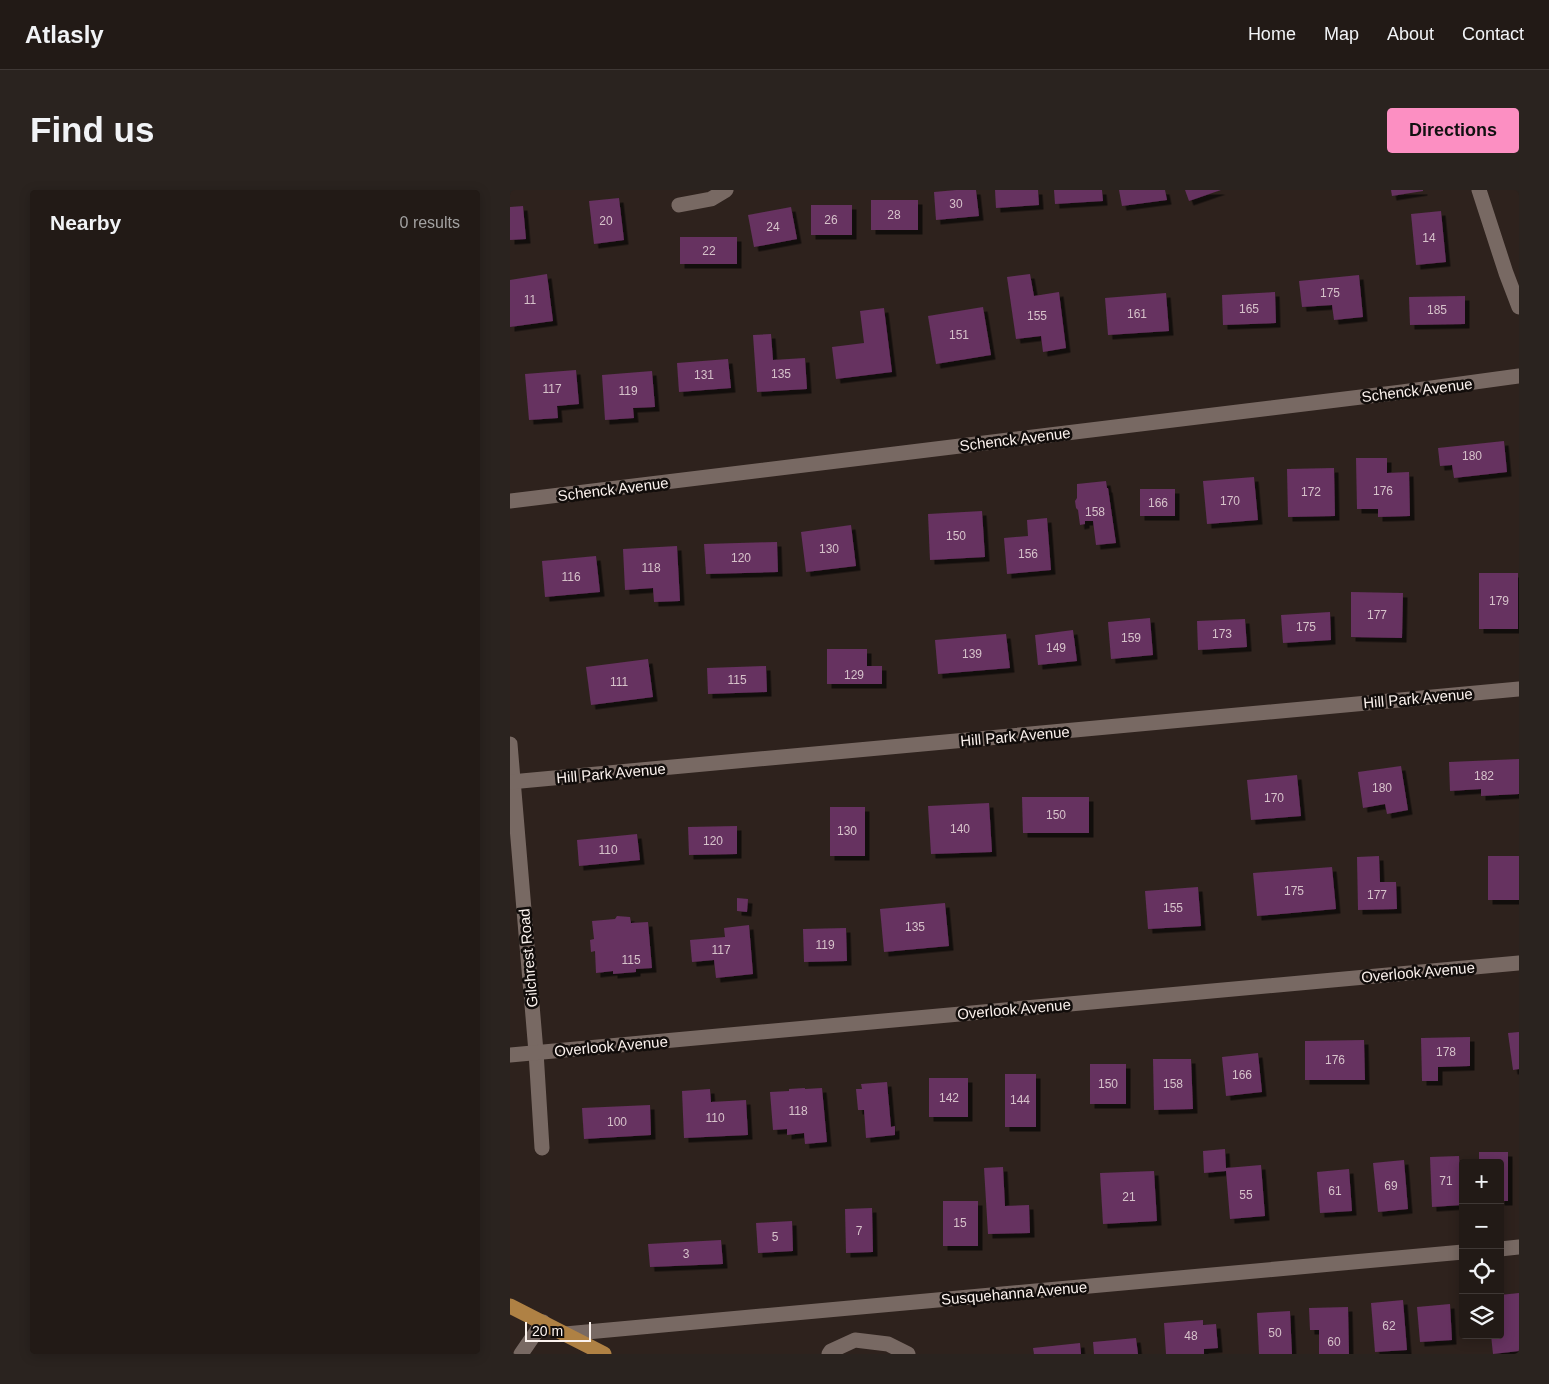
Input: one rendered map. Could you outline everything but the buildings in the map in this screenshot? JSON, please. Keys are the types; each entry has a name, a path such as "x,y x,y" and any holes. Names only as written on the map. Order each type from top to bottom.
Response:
{"main road":[{"path":"510,1306 604,1354"}],"street":[{"path":"679,205 711,198 726,190"},
{"path":"1479,190 1519,308"},
{"path":"1490,190 1491,226"},
{"name":"Schenck Avenue","path":"510,501 1519,376"},
{"name":"Hill Park Avenue","path":"512,782 1519,689"},
{"name":"Gilchrest Road","path":"510,744 536,1052 542,1148"},
{"name":"Overlook Avenue","path":"510,1055 1519,963"},
{"path":"1504,1249 1519,1247"},
{"name":"Susquehanna Avenue","path":"565,1334 1459,1252"},
{"path":"521,1354 543,1322"},
{"path":"829,1354 831,1351 855,1340 888,1344 908,1354"}]}
